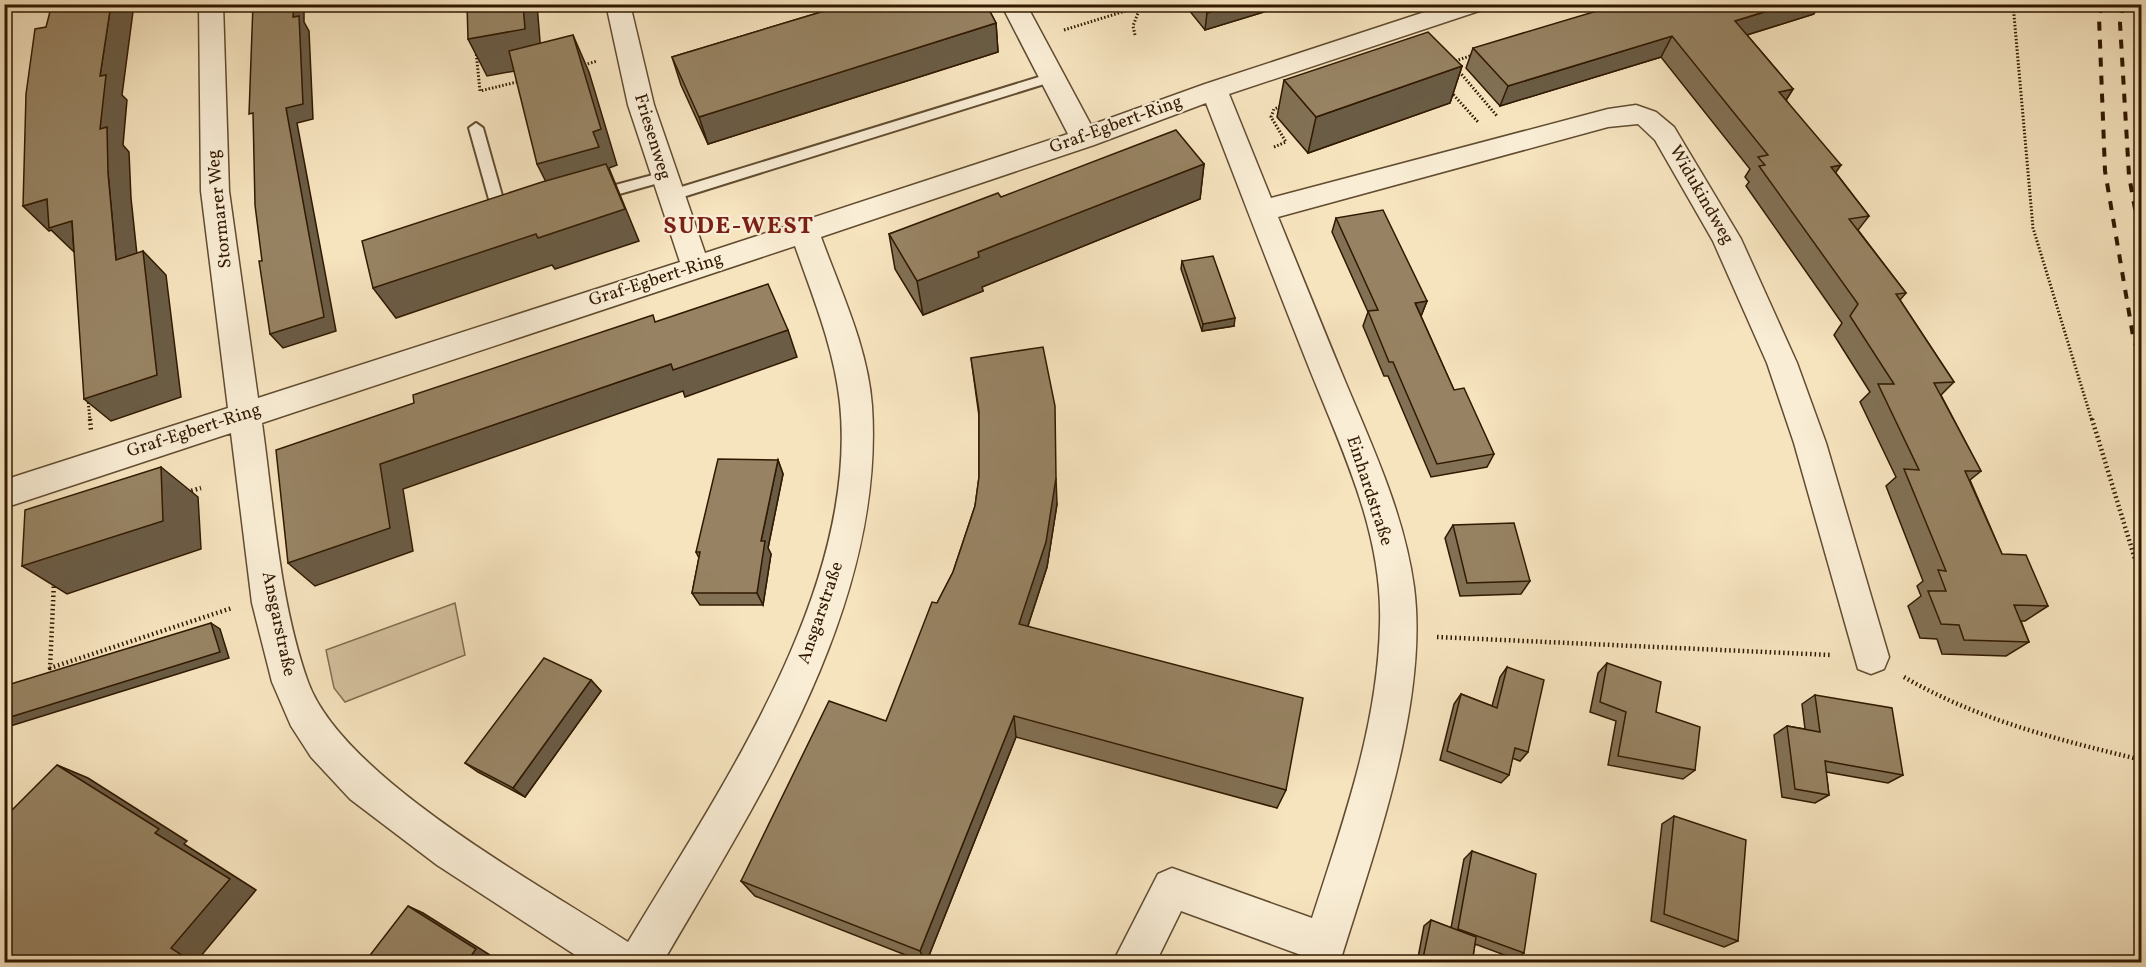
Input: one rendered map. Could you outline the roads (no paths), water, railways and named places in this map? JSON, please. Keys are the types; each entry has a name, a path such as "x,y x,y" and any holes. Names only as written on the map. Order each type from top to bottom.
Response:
{"street":[{"name":"Stormarer Weg","path":"211,4 215,191 247,413"},
{"name":"Friesenweg","path":"618,4 626,54 667,187 696,267"},
{"path":"1013,4 1084,138"},
{"name":"Graf-Egbert-Ring","path":"4,494 806,232 1084,138 1214,90 1476,4"},
{"name":"Einhardstraße","path":"1134,963 1172,888 1322,953 1392,699 1397,635 1396,597 1386,533 1214,90"},
{"name":"Widukindweg","path":"1262,211 1624,115 1647,118 1665,134 1727,238 1782,363 1810,443 1872,657"},
{"name":"Ansgarstraße","path":"640,963 767,742 787,701 815,635 844,544 854,500 857,457 856,405 852,370 806,232"},
{"name":"Ansgarstraße","path":"247,413 270,596 290,682 304,714 324,744 364,786 451,851 622,963"}],"lane":[{"path":"587,198 667,187 1052,77"},
{"path":"476,128 500,217 511,219"}],"railway":[{"path":"2102,4 2099,17 2105,171 2133,336 2142,366"},
{"path":"2123,4 2120,23 2129,176 2142,247"}],"district":[{"name":"SUDE-WEST","path":"739,227"}]}
